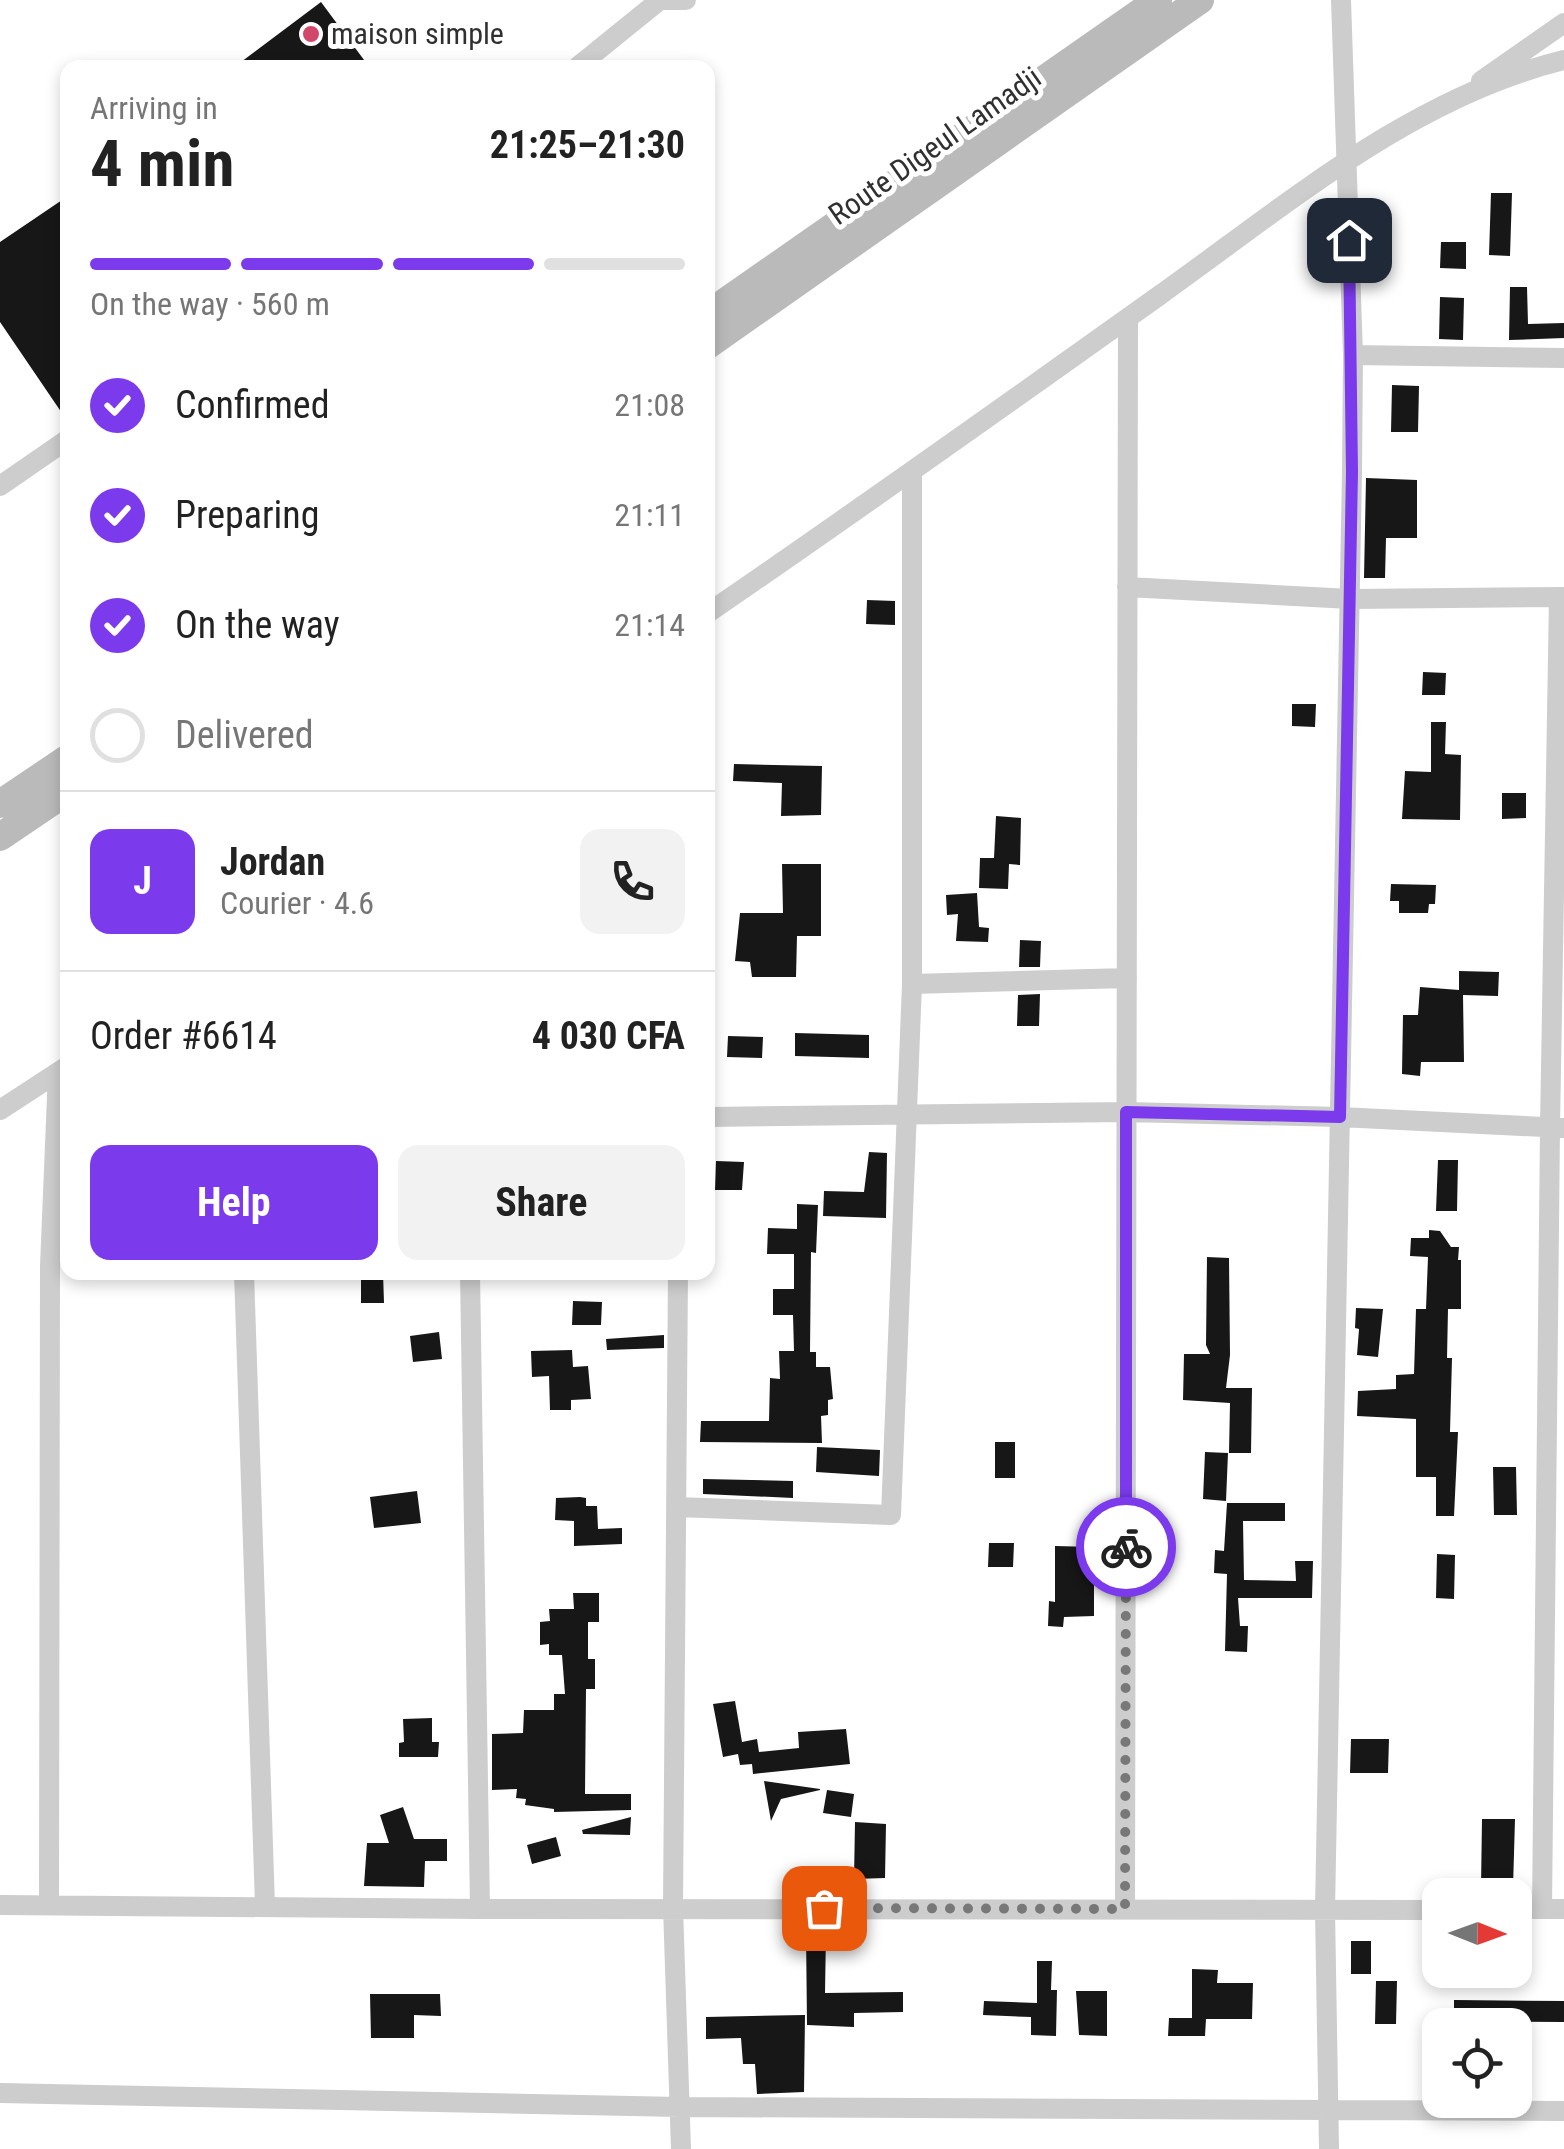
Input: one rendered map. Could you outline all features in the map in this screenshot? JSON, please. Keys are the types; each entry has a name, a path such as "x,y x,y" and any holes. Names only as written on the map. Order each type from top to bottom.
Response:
{"main road":[{"name":"Route Digeul Lamadji","path":"715,309 1158,0"},
{"name":"Route Digeul Lamadji","path":"715,340 1200,0"},
{"path":"0,804 60,763"},
{"path":"0,836 60,795"}],"street":[{"path":"586,60 659,0 686,0"},
{"path":"1328,2149 1324,1910 1353,354 1340,0"},
{"path":"715,609 1346,163 1459,96 1564,23"},
{"path":"1459,96 1564,60"},
{"path":"1125,1909 1128,318"},
{"path":"1353,354 1564,358"},
{"path":"0,486 60,450"},
{"path":"676,1507 891,1515 912,984 912,473"},
{"path":"1128,587 1350,599 1561,597 1557,1128 1542,1909"},
{"path":"912,984 1127,978"},
{"path":"0,1110 60,1071"},
{"path":"715,1117 1126,1112 1557,1128"},
{"path":"49,1905 50,1266 60,1114"},
{"path":"244,1280 264,1906"},
{"path":"470,1280 480,1909"},
{"path":"678,1280 673,1907 681,2149"},
{"path":"0,1905 1422,1910"},
{"path":"1532,1909 1564,1909"},
{"path":"0,2093 680,2107 1564,2112"}],"building":[{"name":"maison simple","path":"321,2 364,60 244,60"},
{"path":"1491,193 1512,193 1510,256 1489,255"},
{"path":"60,201 60,410 0,322 0,242"},
{"path":"1441,242 1466,242 1466,269 1440,268"},
{"path":"1510,287 1527,287 1528,324 1564,323 1564,338 1509,340"},
{"path":"1440,297 1464,298 1463,340 1439,339"},
{"path":"1392,385 1419,386 1418,432 1391,432"},
{"path":"1366,478 1417,480 1417,538 1386,538 1385,578 1364,578"},
{"path":"867,600 895,601 895,625 866,624"},
{"path":"1423,672 1446,673 1445,695 1422,695"},
{"path":"1292,704 1316,704 1315,727 1292,726"},
{"path":"1431,722 1446,722 1445,754 1461,755 1460,820 1402,819 1405,771 1431,772"},
{"path":"734,764 822,766 821,815 781,816 782,783 733,781"},
{"path":"1502,793 1526,793 1526,818 1502,819"},
{"path":"996,816 1021,818 1020,865 1009,864 1008,889 979,888 980,858 994,858"},
{"path":"782,864 821,864 821,936 797,936 796,977 752,977 750,962 735,961 740,913 783,913"},
{"path":"1391,884 1436,885 1435,904 1429,904 1428,913 1399,913 1399,901 1390,901"},
{"path":"977,893 979,927 989,928 988,942 956,941 958,914 947,915 946,895"},
{"path":"1020,940 1041,941 1040,967 1019,967"},
{"path":"1459,971 1499,972 1498,996 1463,995 1464,1062 1421,1062 1420,1076 1402,1074 1403,1015 1418,1015 1420,987 1459,990"},
{"path":"1040,994 1039,1026 1017,1026 1018,995"},
{"path":"795,1033 869,1035 869,1058 795,1056"},
{"path":"728,1036 763,1037 762,1058 727,1057"},
{"path":"869,1152 887,1153 886,1218 823,1216 824,1191 864,1192"},
{"path":"1438,1160 1458,1160 1457,1211 1436,1211"},
{"path":"716,1161 744,1162 742,1190 715,1190"},
{"path":"797,1204 818,1205 816,1253 811,1252 810,1352 816,1352 816,1367 830,1367 833,1399 828,1400 828,1415 821,1416 822,1443 700,1442 701,1421 769,1421 770,1378 780,1379 779,1351 794,1351 793,1315 773,1315 773,1289 794,1289 794,1254 767,1254 768,1228 797,1229"},
{"path":"1429,1230 1440,1231 1451,1247 1459,1247 1461,1260 1461,1309 1448,1309 1447,1358 1452,1358 1450,1432 1458,1432 1454,1516 1436,1516 1436,1477 1416,1477 1416,1419 1357,1416 1358,1391 1396,1389 1396,1375 1414,1374 1416,1309 1426,1309 1428,1257 1410,1256 1411,1238 1429,1238"},
{"path":"1207,1257 1229,1258 1230,1355 1226,1388 1252,1388 1251,1453 1229,1453 1230,1403 1183,1400 1184,1354 1210,1354 1206,1345"},
{"path":"361,1280 383,1280 384,1303 361,1303"},
{"path":"573,1301 602,1302 601,1325 572,1325"},
{"path":"1356,1308 1383,1309 1378,1357 1357,1355"},
{"path":"439,1332 442,1359 413,1362 410,1336"},
{"path":"664,1335 664,1348 607,1350 606,1339"},
{"path":"572,1350 573,1367 588,1366 591,1399 571,1400 571,1410 550,1410 549,1376 532,1377 531,1351"},
{"path":"995,1442 1015,1442 1015,1478 995,1478"},
{"path":"817,1447 880,1450 879,1476 816,1472"},
{"path":"1205,1452 1228,1453 1226,1501 1203,1499"},
{"path":"1493,1467 1516,1467 1517,1515 1494,1515"},
{"path":"703,1479 793,1481 793,1498 703,1494"},
{"path":"417,1491 421,1523 374,1528 370,1497"},
{"path":"556,1498 586,1498 586,1506 597,1506 598,1529 622,1528 622,1544 574,1546 574,1521 555,1520"},
{"path":"1227,1503 1285,1503 1285,1521 1243,1521 1244,1580 1296,1581 1295,1561 1313,1561 1312,1598 1238,1598 1240,1626 1248,1626 1247,1652 1225,1651 1227,1574 1214,1573 1215,1550 1224,1551"},
{"path":"989,1543 1014,1543 1013,1567 988,1567"},
{"path":"1055,1546 1094,1547 1094,1616 1064,1617 1063,1627 1048,1626 1049,1601 1055,1602"},
{"path":"1437,1554 1455,1555 1454,1599 1436,1598"},
{"path":"573,1593 599,1593 599,1622 588,1622 588,1659 595,1659 595,1689 586,1689 585,1794 631,1794 631,1810 554,1812 525,1805 526,1799 516,1798 517,1789 492,1790 492,1734 523,1733 524,1710 554,1710 554,1694 565,1694 562,1655 549,1655 549,1644 540,1645 540,1622 550,1621 549,1609 574,1609"},
{"path":"735,1701 742,1742 757,1739 759,1752 799,1748 798,1732 846,1729 850,1764 753,1774 752,1764 740,1765 738,1754 723,1757 713,1704"},
{"path":"432,1718 432,1742 439,1742 438,1757 399,1757 399,1743 404,1742 403,1719"},
{"path":"1351,1739 1389,1739 1388,1773 1350,1773"},
{"path":"764,1781 820,1790 781,1799 771,1821"},
{"path":"827,1790 854,1794 851,1817 823,1813"},
{"path":"403,1807 414,1839 447,1839 447,1861 425,1861 424,1887 364,1886 367,1843 389,1843 380,1815"},
{"path":"631,1817 630,1835 583,1834 582,1830"},
{"path":"1482,1819 1515,1819 1513,1878 1481,1878"},
{"path":"855,1822 886,1824 885,1878 854,1879"},
{"path":"556,1837 561,1856 532,1864 527,1845"},
{"path":"806,1931 826,1932 825,1993 903,1992 903,2012 854,2013 854,2027 807,2025"},
{"path":"1351,1941 1371,1941 1371,1974 1351,1974"},
{"path":"1037,1961 1052,1961 1051,1990 1057,1990 1056,2036 1031,2035 1031,2017 983,2015 984,2001 1037,2003"},
{"path":"1192,1969 1218,1970 1217,1983 1253,1983 1252,2019 1206,2019 1205,2036 1168,2036 1169,2018 1192,2018"},
{"path":"1376,1981 1397,1981 1396,2024 1375,2024"},
{"path":"1076,1991 1107,1991 1107,2036 1079,2035"},
{"path":"370,1994 440,1994 441,2016 414,2015 414,2038 371,2038"},
{"path":"1454,2000 1564,2001 1564,2022 1532,2022 1532,2008 1454,2008"},
{"path":"805,2015 804,2092 757,2094 755,2064 743,2064 741,2038 706,2039 706,2017"}],"way so far":[{"path":"824,1908 1125,1909 1126,1547"}],"place":[{"name":"maison simple","path":"311,34"}],"route":[{"path":"1126,1547 1126,1112 1340,1117 1352,472 1349,240"}]}
